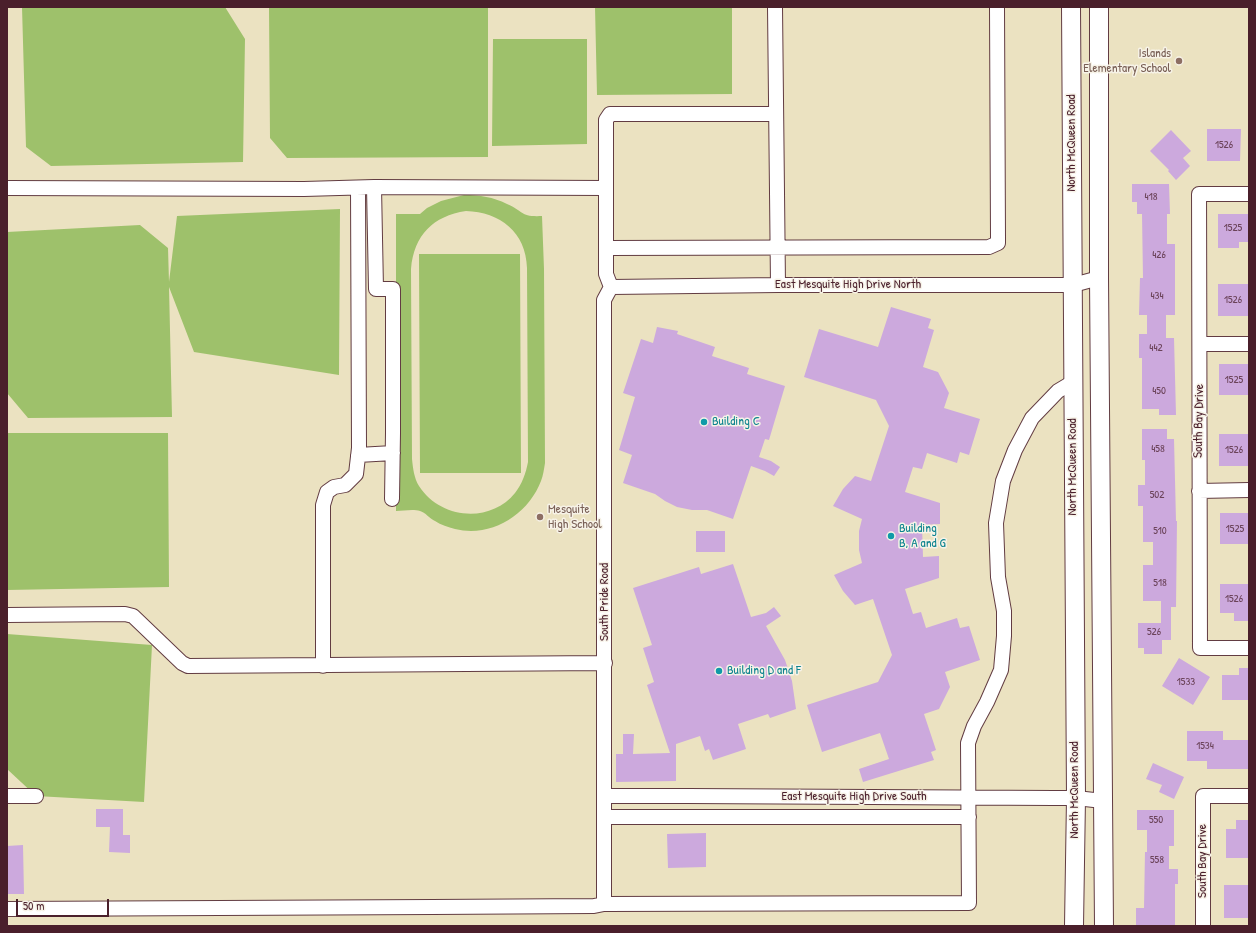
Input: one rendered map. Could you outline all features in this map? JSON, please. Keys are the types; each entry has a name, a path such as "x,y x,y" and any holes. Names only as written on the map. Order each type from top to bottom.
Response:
{"main road":[{"name":"North McQueen Road","path":"1071,7 1076,798 1074,926"},
{"path":"1099,7 1099,278 1104,926"}],"street":[{"path":"775,7 778,285"},
{"path":"606,248 994,246 998,243 997,7"},
{"path":"611,287 606,274 606,120 610,114 775,114"},
{"path":"7,188 606,188"},
{"path":"323,666 323,505 327,492 334,487 345,485 356,474 358,455 358,188"},
{"path":"374,188 376,289 393,289 392,499"},
{"name":"South Bay Drive","path":"1249,194 1199,194 1200,648 1249,648"},
{"name":"East Mesquite High Drive North","path":"611,287 778,285 1073,285 1099,278"},
{"name":"South Pride Road","path":"604,904 604,300 611,287"},
{"path":"1200,344 1249,344"},
{"path":"7,909 432,908 594,906 604,904 969,902 968,743 974,726 987,702 1001,670 1004,636 1004,611 998,577 996,523 1003,482 1015,450 1032,418 1058,391 1073,382"},
{"path":"358,455 393,452"},
{"path":"1199,491 1249,490"},
{"path":"7,615 125,614 133,616 188,666 605,663"},
{"path":"7,796 36,796"},
{"name":"East Mesquite High Drive South","path":"605,796 1076,798 1103,801"},
{"name":"South Bay Drive","path":"1203,926 1203,796 1249,796"},
{"path":"605,817 969,817"}],"green space":[{"path":"22,7 225,7 245,39 243,162 51,166 26,147"},
{"path":"269,7 488,7 488,157 287,158 270,138"},
{"path":"595,7 732,7 732,94 597,95"},
{"path":"493,39 587,39 587,144 492,146"},
{"path":"464,195 481,196 502,202 526,215 542,216 544,269 545,463 541,481 535,493 518,514 495,527 482,530 468,531 455,529 442,525 420,511 396,511 396,214 420,214 427,208 441,201","holes":["466,211 490,215 509,226 522,244 525,255 527,268 528,462 520,486 505,503 492,510 466,514 452,511 439,505 428,497 419,486 414,473 412,459 411,269 416,246 427,229 444,217"]},
{"path":"340,209 339,375 194,352 169,287 172,417 28,418 7,393 7,232 140,225 168,248 169,282 177,216"},
{"path":"419,254 520,254 521,473 420,473"},
{"path":"7,433 168,433 169,587 7,590"},
{"path":"7,634 152,645 144,802 36,796 7,769"}],"building":[{"path":"1207,129 1241,129 1240,161 1207,161"},
{"path":"1171,130 1191,151 1183,158 1190,166 1176,180 1168,171 1169,170 1150,151"},
{"path":"1132,184 1169,184 1170,214 1167,214 1167,244 1175,244 1175,315 1166,315 1166,338 1174,338 1176,415 1159,415 1159,409 1142,409 1142,358 1139,358 1139,334 1147,334 1147,315 1139,315 1140,278 1143,278 1142,214 1137,214 1137,202 1132,202"},
{"path":"1218,214 1249,214 1249,242 1239,242 1239,248 1218,248"},
{"path":"1218,284 1249,284 1249,316 1218,316"},
{"name":"Building B, A and G","path":"891,307 931,319 928,328 934,330 923,367 938,372 949,393 944,408 980,419 969,455 960,452 957,463 927,453 922,469 913,467 905,492 940,503 940,524 922,525 923,557 939,556 939,578 905,589 913,614 921,612 926,628 957,618 960,628 969,626 980,660 945,672 950,687 939,709 924,714 936,750 931,752 934,760 863,782 859,769 889,759 880,733 822,752 807,705 878,682 892,655 873,599 855,605 843,591 834,575 862,563 859,550 859,531 862,519 833,506 843,489 855,476 871,481 889,426 876,400 804,377 819,329 878,347"},
{"name":"Building C","path":"657,327 678,331 677,334 715,347 712,356 749,368 747,374 785,386 769,440 765,439 759,457 771,461 780,467 774,476 751,466 733,519 707,510 692,510 677,507 655,494 623,483 632,455 619,450 635,397 623,393 641,339 653,343"},
{"path":"1219,364 1249,364 1249,395 1219,395"},
{"path":"1142,429 1167,429 1167,439 1174,439 1177,521 1176,607 1171,607 1171,640 1162,640 1162,654 1144,654 1144,648 1138,648 1138,623 1161,623 1161,601 1143,601 1143,565 1153,565 1153,542 1143,542 1143,506 1138,506 1138,485 1145,485 1145,460 1142,460"},
{"path":"1219,434 1249,434 1249,466 1219,466"},
{"path":"1220,513 1249,513 1249,544 1220,544"},
{"path":"696,531 725,531 725,552 696,552"},
{"name":"Building D and F","path":"733,564 751,617 766,613 774,607 781,616 766,626 785,660 792,681 796,709 770,718 768,714 738,724 746,749 713,760 709,749 705,751 700,736 676,744 676,781 616,782 616,754 623,754 623,734 634,734 633,754 670,753 647,685 654,682 643,648 652,645 633,588 699,567 701,574"},
{"path":"1220,584 1249,584 1249,621 1234,621 1234,613 1220,613"},
{"path":"1179,658 1210,677 1193,705 1162,686"},
{"path":"1239,668 1249,668 1249,700 1222,700 1222,675 1239,675"},
{"path":"1187,731 1223,731 1223,740 1249,740 1249,769 1207,769 1207,761 1187,761"},
{"path":"1153,763 1184,777 1174,799 1159,792 1162,785 1146,779"},
{"path":"96,809 123,809 123,835 130,835 130,853 109,852 110,827 96,827"},
{"path":"1137,810 1174,810 1174,846 1169,846 1169,869 1178,869 1178,884 1175,884 1175,926 1136,926 1136,908 1144,908 1145,852 1147,852 1147,830 1137,830"},
{"path":"1236,820 1249,820 1249,858 1226,858 1226,829 1236,829"},
{"path":"706,833 706,867 668,868 667,834"},
{"path":"23,845 24,894 7,894 7,846"},
{"path":"1224,885 1249,885 1249,918 1224,918"}],"place":[{"name":"Islands Elementary School","path":"1179,61"},
{"name":"Building C","path":"704,422"},
{"name":"Mesquite High School","path":"540,517"},
{"name":"Building B, A and G","path":"891,536"},
{"name":"Building D and F","path":"719,671"}]}
